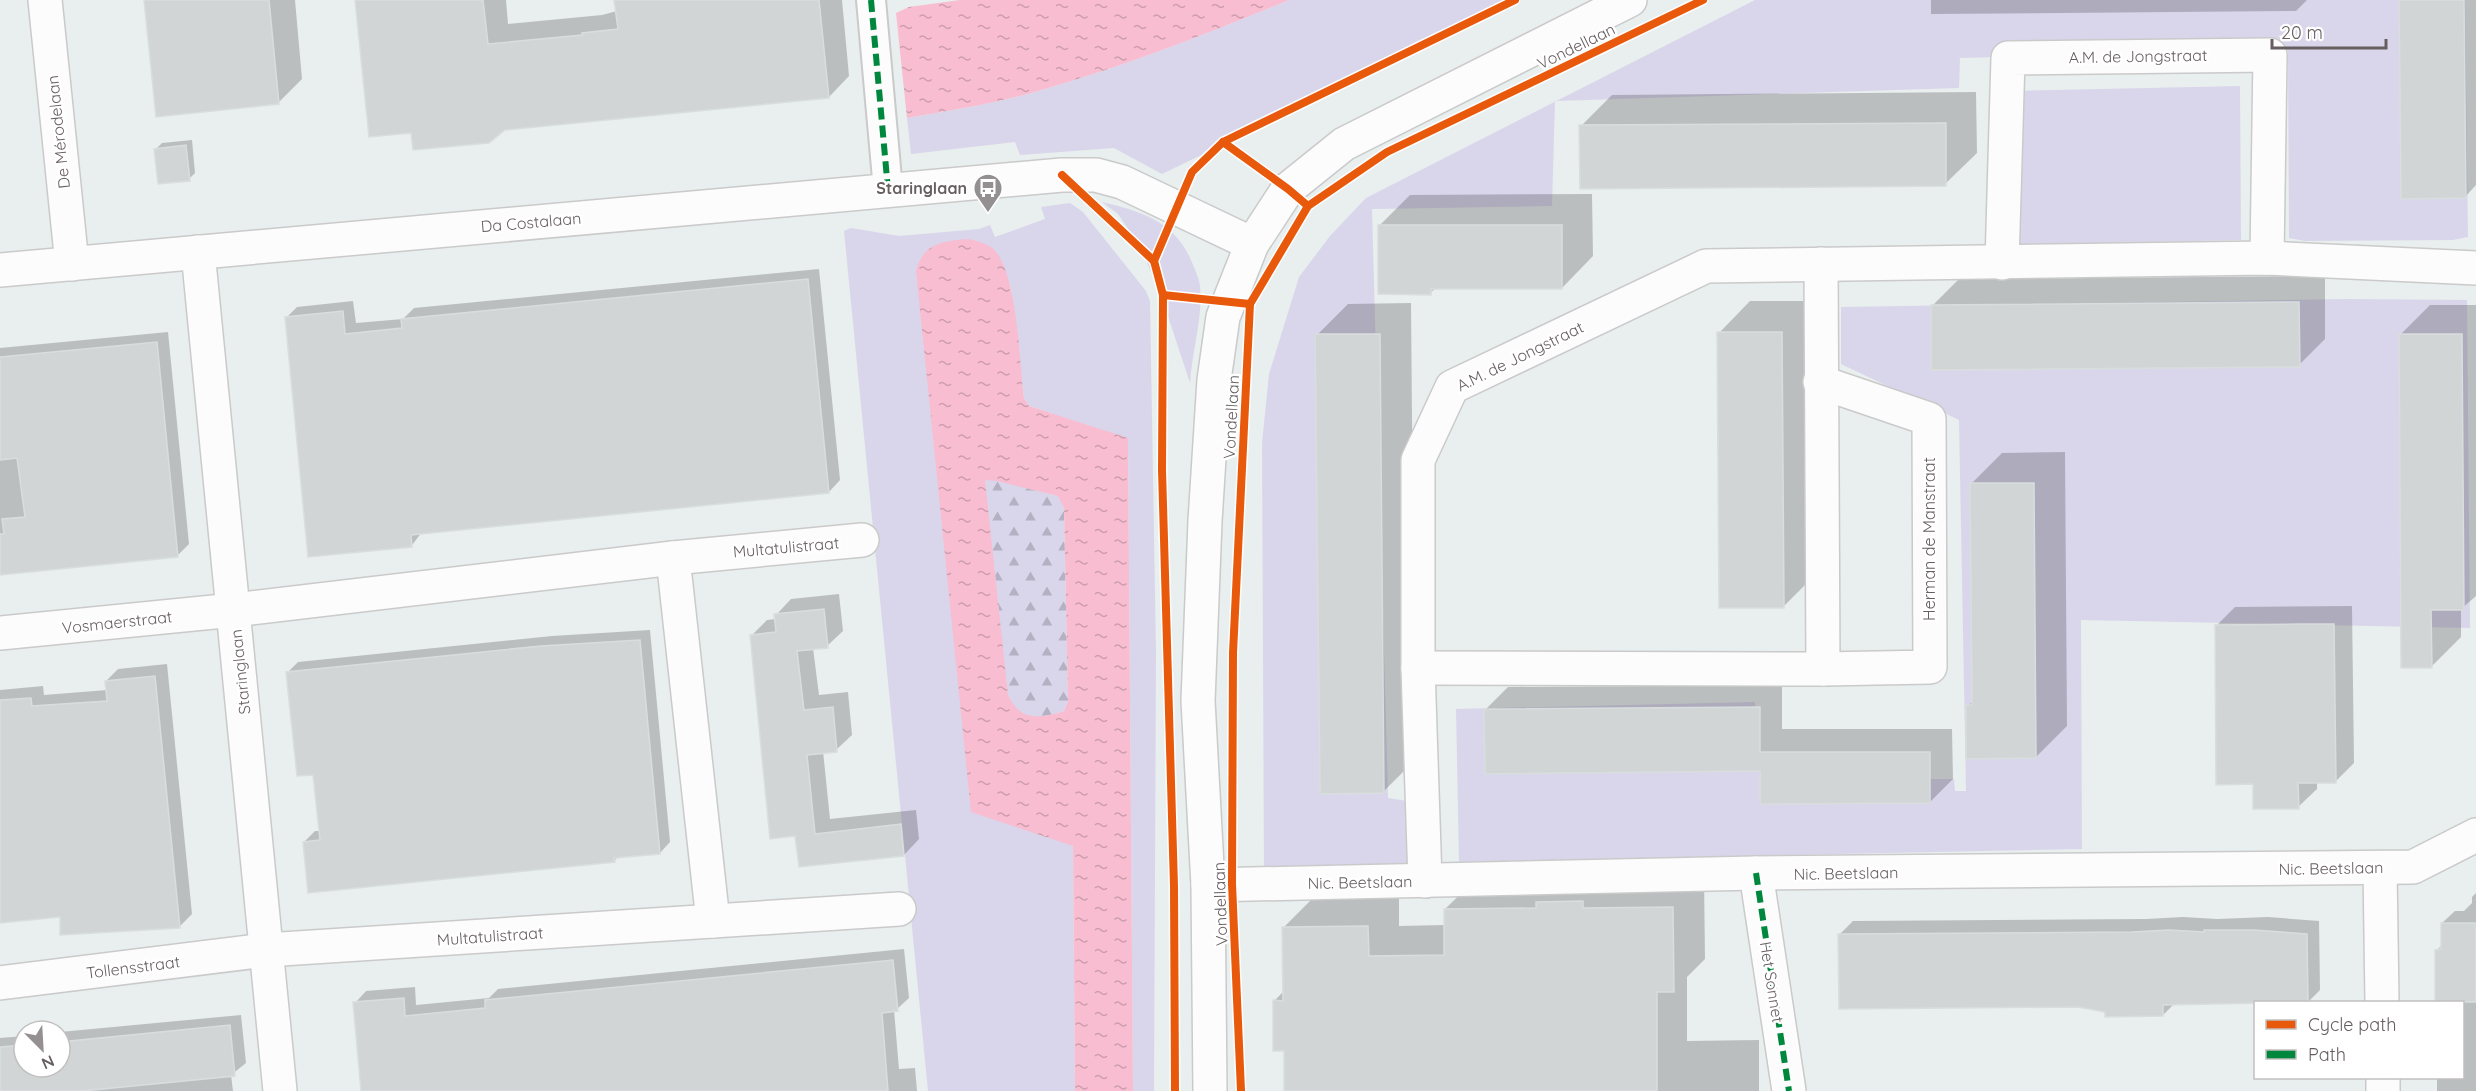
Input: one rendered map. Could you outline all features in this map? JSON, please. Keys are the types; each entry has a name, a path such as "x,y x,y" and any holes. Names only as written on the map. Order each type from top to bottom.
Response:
{"street":[{"name":"De Mérodelaan","path":"45,0 72,264"},
{"path":"871,0 888,190"},
{"name":"Vondellaan","path":"1209,1091 1208,885 1198,701 1205,521 1214,380 1223,317 1252,244 1288,189 1344,144 1630,0"},
{"name":"A.M. de Jongstraat","path":"2002,263 2008,57 2270,55 2267,258"},
{"name":"Da Costalaan","path":"0,270 1062,175 1096,175 1122,182 1252,244"},
{"name":"Staringlaan","path":"198,252 280,1091"},
{"name":"A.M. de Jongstraat","path":"1425,881 1418,668 1418,460 1452,387 1706,266 2267,258 2476,268"},
{"path":"1821,264 1823,669"},
{"name":"Herman de Manstraat","path":"1418,668 1930,667 1929,419 1820,382"},
{"name":"Multatulistraat","path":"234,610 673,558 862,540"},
{"path":"673,558 713,921"},
{"name":"Vosmaerstraat","path":"0,633 234,610"},
{"name":"Nic. Beetslaan","path":"1208,885 1756,873 2413,867 2476,835"},
{"path":"2380,867 2382,1001"},
{"name":"Het Sonnet","path":"1756,873 1789,1091"},
{"name":"Multatulistraat","path":"266,950 899,909"},
{"name":"Tollensstraat","path":"0,983 266,950"}],"green space":[{"path":"1289,0 1522,0 1162,174 1114,148 1020,155 1015,142 911,154 907,118 976,106 1076,80 1168,48"},
{"path":"1755,0 2465,0 2468,237 2453,240 2305,241 2289,238 2288,50 1960,58 1959,88 1557,101"},
{"path":"2240,86 2241,240 2016,245 2013,91"},
{"path":"1555,102 1552,206 1372,209 1388,798 1407,801 1407,864 1264,867 1262,443 1269,374 1299,277 1330,236 1366,198"},
{"path":"1102,202 1130,209 1165,227 1184,247 1191,260 1198,276 1201,298 1190,383 1160,292 1139,245 1118,214"},
{"path":"1070,203 1083,212 1146,291 1150,301 1156,652 1154,1091 1133,1091 1128,439 1029,406 1024,398 1011,288 996,251 1073,846 1075,1091 928,1091 844,231 851,228 899,236 979,229 990,225 995,237 1045,219 1041,207"},
{"path":"2346,299 2467,300 2470,628 2081,620 2082,849 1459,862 1456,709 1755,702 1757,762 1924,779 1954,779 1955,791 1966,791 1959,420 1841,364 1841,307"},
{"path":"985,480 1059,496 1064,508 1068,701 1064,711 1046,716 1024,714 1018,710 1008,695"}],"water":[{"path":"960,0 1289,0 1168,48 1076,80 976,106 907,118 896,13 909,7"},
{"path":"968,239 988,245 997,253 1004,266 1013,302 1024,398 1029,406 1128,438 1133,1091 1075,1091 1073,846 971,812 916,271 919,262 929,249 935,245","holes":["985,480 1058,496 1064,508 1068,701 1064,711 1055,714 1046,716 1024,714 1018,710 1008,695"]}],"building":[{"path":"144,0 269,0 279,104 156,117"},
{"path":"355,0 483,0 488,44 582,35 582,33 618,29 614,0 819,0 829,98 505,130 489,143 413,150 411,133 369,137"},
{"path":"2399,0 2464,0 2466,198 2401,199"},
{"path":"1946,123 1946,186 1580,189 1579,125"},
{"path":"186,145 190,181 158,184 154,149"},
{"path":"1378,225 1562,225 1562,289 1431,289 1431,295 1378,294"},
{"path":"808,279 829,493 411,535 412,547 308,557 285,317 343,311 345,334 402,328 401,319"},
{"path":"2299,302 2300,367 1931,370 1931,305"},
{"path":"1717,332 1782,332 1784,608 1719,608"},
{"path":"1315,334 1380,334 1384,793 1320,794"},
{"path":"2399,334 2462,334 2464,610 2431,610 2432,668 2401,668"},
{"path":"157,342 178,557 0,575 0,534 4,534 2,519 25,517 17,458 0,460 0,357"},
{"path":"1970,483 2034,483 2036,758 1966,759 1966,705 1972,705"},
{"path":"824,609 828,648 797,651 804,710 833,707 837,752 807,755 815,834 901,824 904,856 799,867 795,836 770,839 750,635 776,632 774,614"},
{"path":"2334,624 2336,783 2298,783 2299,809 2253,809 2253,784 2216,785 2215,625"},
{"path":"640,640 660,854 614,858 615,862 308,893 303,842 320,840 313,775 297,776 286,672 541,646"},
{"path":"155,676 180,928 60,935 60,917 0,923 0,700 31,698 32,706 107,701 105,681"},
{"path":"1760,707 1760,752 1930,752 1930,803 1760,804 1760,771 1485,774 1484,709"},
{"path":"1583,901 1583,908 1673,907 1674,992 1657,992 1657,1091 1284,1091 1284,1051 1273,1051 1273,1000 1283,1001 1282,927 1368,926 1369,956 1444,955 1444,909 1536,908 1536,902"},
{"path":"2441,923 2476,923 2476,1002 2435,1001 2435,950 2441,949"},
{"path":"2254,930 2307,934 2308,1001 2163,1005 2163,1016 2105,1017 2105,1012 2078,1007 1839,1009 1838,934"},
{"path":"893,960 898,1011 882,1013 888,1091 361,1091 353,1002 404,998 405,1016 485,1008 485,1000"},
{"path":"230,1025 235,1076 82,1091 0,1091 0,1047 12,1046 12,1079 72,1079 72,1041"}],"marked path":[{"path":"871,0 888,190"},
{"path":"1756,873 1789,1091"}],"cycle path":[{"path":"1175,1091 1174,886 1162,470 1163,295 1154,261 1192,172 1223,142 1515,0"},
{"path":"1241,1091 1232,884 1233,653 1250,304 1308,206 1387,152 1703,0"},
{"path":"1223,142 1308,206"},
{"path":"1062,175 1154,261"},
{"path":"1163,295 1250,304"}],"place":[{"name":"Staringlaan","path":"988,214"}]}
